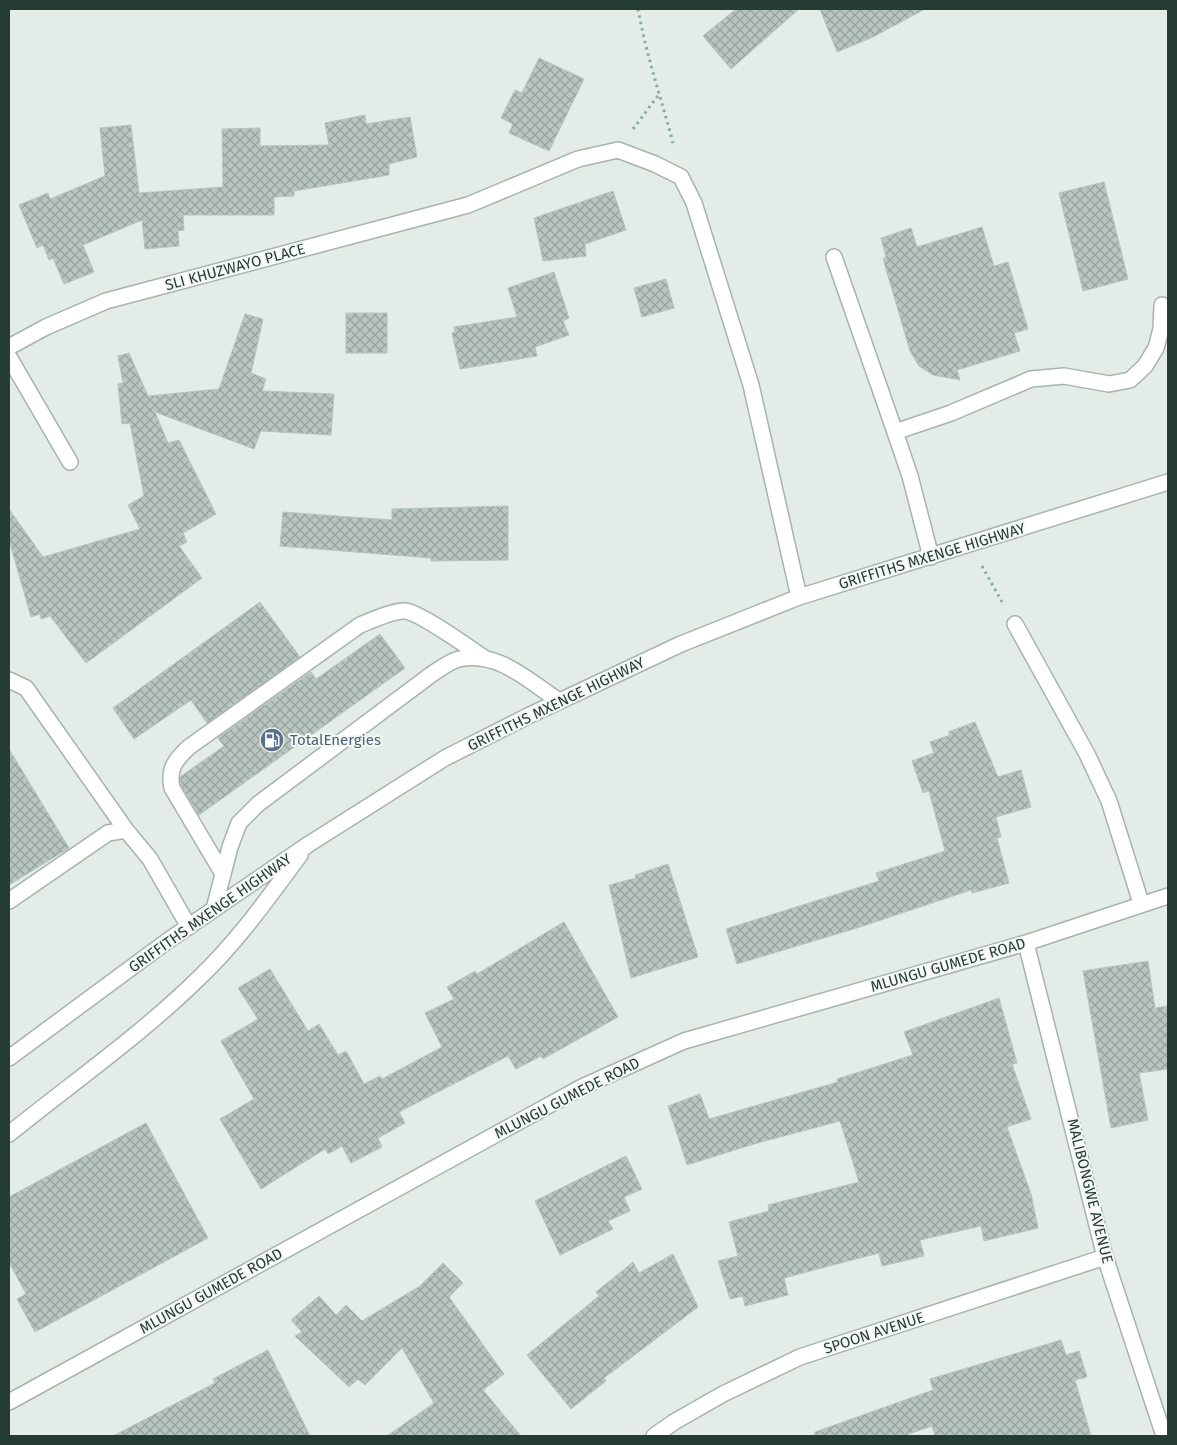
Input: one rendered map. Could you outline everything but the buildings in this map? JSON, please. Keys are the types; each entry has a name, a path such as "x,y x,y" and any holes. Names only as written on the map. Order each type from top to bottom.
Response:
{"street":[{"path":"618,150 655,164 681,177 694,203 751,385 800,597"},
{"name":"SLI KHUZWAYO PLACE","path":"9,347 46,327 106,301 468,205 578,159 618,150"},
{"path":"834,257 910,476 931,557"},
{"path":"895,432 952,413 1031,379 1064,376 1109,384 1130,380 1145,366 1156,348 1161,329 1162,305"},
{"path":"9,357 70,462"},
{"name":"GRIFFITHS MXENGE HIGHWAY","path":"9,1058 214,909 309,844 445,758 559,701 681,644 800,597 1168,482"},
{"path":"223,874 172,788 169,776 172,768 189,747 360,625 383,616 405,611 427,621 483,657 504,664 559,701"},
{"path":"1015,624 1087,754 1109,801 1141,903"},
{"path":"214,909 239,823 258,804 432,674 458,659 483,657"},
{"path":"9,680 26,688 126,830 150,859 189,927"},
{"path":"9,901 108,833 126,830"},
{"path":"9,1134 159,1014 199,978 239,936 309,844"},
{"name":"MLUNGU GUMEDE ROAD","path":"9,1402 582,1087 637,1061 684,1041 1026,943 1141,903 1168,896"},
{"name":"MALIBONGWE AVENUE","path":"1026,943 1106,1257 1164,1436"},
{"name":"SPOON AVENUE","path":"654,1436 674,1422 723,1394 800,1357 1106,1257"}],"path":[{"path":"638,9 645,47 660,93 681,177"},
{"path":"618,150 660,93"},
{"path":"969,545 1015,624"}],"place":[{"name":"TotalEnergies","path":"272,740"}]}
